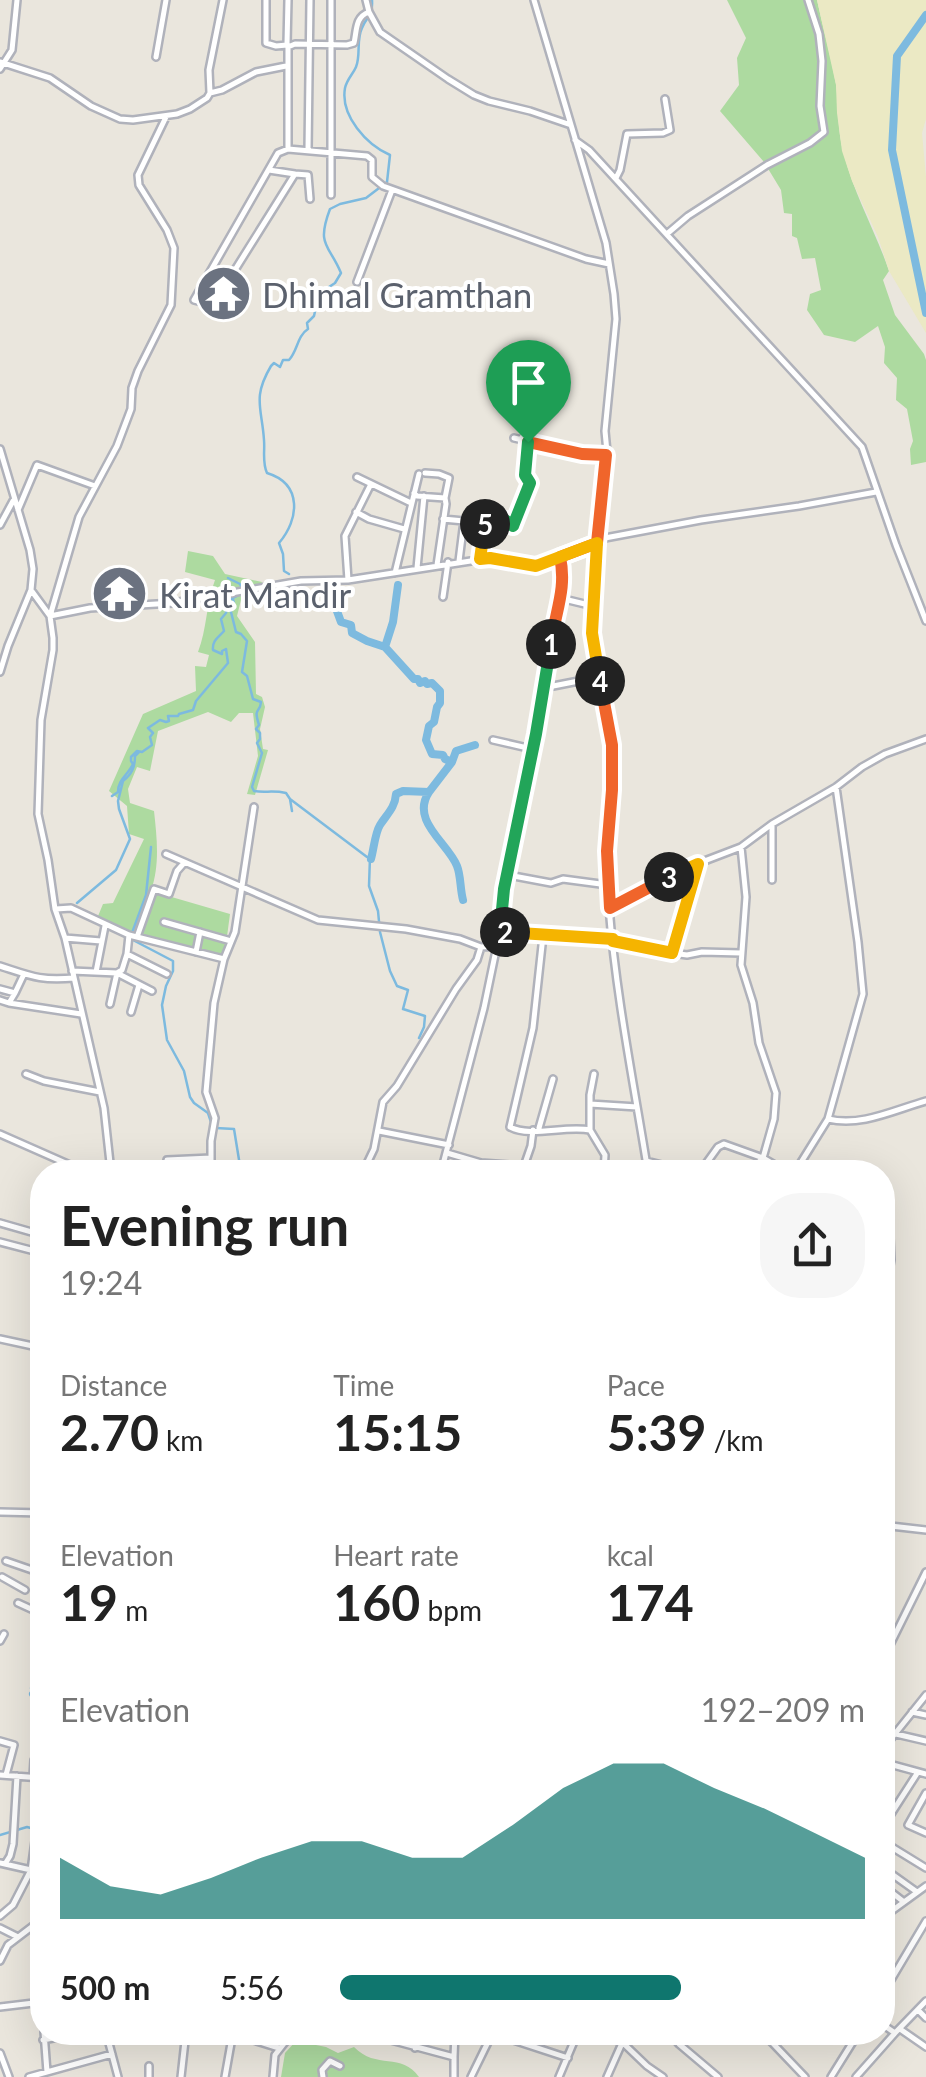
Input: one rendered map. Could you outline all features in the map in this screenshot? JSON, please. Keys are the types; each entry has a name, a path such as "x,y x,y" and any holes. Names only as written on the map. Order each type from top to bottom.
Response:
{"street":[{"path":"16,0 12,50 1,65 50,78 91,106 120,118 166,117 190,109 210,93 256,72 287,66"},
{"path":"156,57 166,0"},
{"path":"210,93 208,70 223,0"},
{"path":"266,0 268,45 354,43 358,21 369,12"},
{"path":"288,0 288,149"},
{"path":"308,150 310,0"},
{"path":"331,0 331,195"},
{"path":"366,0 380,32 474,95 570,125"},
{"path":"534,0 606,243 614,294 616,319 597,543 593,651 612,745 607,851 613,940 646,1160"},
{"path":"668,234 688,216 824,132 819,34 808,0"},
{"path":"616,178 629,132 670,130 665,98"},
{"path":"110,1160 104,1108 55,909 38,814 41,720 53,650 50,616 78,517 117,446 131,409 138,371 171,305 174,248 139,185 138,175 166,117"},
{"path":"574,140 616,178 862,446 926,621"},
{"path":"295,174 213,305 194,300 278,153 288,149 370,158 374,179 392,190 609,264"},
{"path":"269,170 308,175 310,198"},
{"path":"356,282 392,190"},
{"path":"514,438 582,454 606,455"},
{"path":"443,518 505,520 513,526 530,483 525,475 528,442"},
{"path":"0,449 33,569 31,590 0,672"},
{"path":"18,510 37,465 95,486"},
{"path":"395,573 422,473 449,478 437,565"},
{"path":"357,478 411,503"},
{"path":"348,580 345,536 371,484"},
{"path":"50,616 90,608 173,602 301,581 348,580 448,562 490,558 536,566 606,538 876,492"},
{"path":"414,493 444,498"},
{"path":"417,568 424,496"},
{"path":"0,525 14,500"},
{"path":"356,512 404,529"},
{"path":"459,561 464,520"},
{"path":"480,559 485,522"},
{"path":"445,1160 500,930 504,889 564,579 560,557"},
{"path":"443,598 448,562"},
{"path":"31,590 50,616"},
{"path":"560,598 593,606"},
{"path":"542,688 599,677"},
{"path":"493,740 532,749"},
{"path":"610,908 686,868 741,847 862,767 885,754 926,740"},
{"path":"799,1160 828,1119 860,1009 863,984 836,787"},
{"path":"167,1160 212,1158 215,1118 206,1092 214,1003 235,932 254,807"},
{"path":"772,824 772,880"},
{"path":"741,847 746,897 740,965 776,1093 774,1119 763,1158"},
{"path":"166,854 318,920 434,933 481,947 496,946"},
{"path":"110,1004 117,973 122,970 154,889 169,894 184,862"},
{"path":"672,953 698,864"},
{"path":"508,874 553,884 563,879 609,885"},
{"path":"55,909 71,908 133,936 224,959"},
{"path":"164,922 232,941"},
{"path":"96,972 106,926"},
{"path":"500,930 613,940 688,956 742,952"},
{"path":"196,952 200,932"},
{"path":"543,936 533,1028 510,1127 515,1131 590,1130"},
{"path":"64,938 102,942"},
{"path":"368,1160 383,1102 477,960 481,947"},
{"path":"127,954 167,974"},
{"path":"0,966 50,980 96,972 117,973 152,991"},
{"path":"10,1003 24,974"},
{"path":"130,1012 139,985"},
{"path":"0,990 15,994"},
{"path":"0,1000 81,1014"},
{"path":"26,1074 100,1092"},
{"path":"594,1074 590,1130 605,1160"},
{"path":"526,1160 554,1078"},
{"path":"828,1119 838,1122 878,1117 926,1101"},
{"path":"590,1104 638,1106"},
{"path":"377,1130 449,1145"},
{"path":"0,1134 59,1160"},
{"path":"708,1160 724,1144 767,1160"},
{"path":"447,1154 469,1160"},
{"path":"0,1224 30,1232"},
{"path":"0,1242 30,1251"},
{"path":"0,1339 30,1345"},
{"path":"0,1512 30,1513"},
{"path":"895,1527 926,1530"},
{"path":"6,1561 30,1569"},
{"path":"895,1635 926,1572"},
{"path":"2,1577 25,1590"},
{"path":"18,1603 30,1608"},
{"path":"926,1695 896,1734 926,1741"},
{"path":"912,1712 926,1716"},
{"path":"0,1740 14,1745 3,1775 30,1776"},
{"path":"895,1765 926,1774"},
{"path":"895,1808 918,1772"},
{"path":"0,1916 13,1905 30,1870 3,1864 13,1844 17,1776"},
{"path":"926,1793 923,1805 908,1825 926,1833"},
{"path":"895,1849 926,1868"},
{"path":"895,1876 917,1892"},
{"path":"895,1909 926,1886"},
{"path":"895,1895 904,1902"},
{"path":"895,1969 926,1921"},
{"path":"0,1928 18,1937"},
{"path":"0,1961 8,1944 30,1928"},
{"path":"895,2034 926,2001"},
{"path":"0,2007 30,2003"},
{"path":"918,2010 926,2018"},
{"path":"895,2030 926,2047"},
{"path":"45,2045 47,2072"},
{"path":"110,2045 118,2077"},
{"path":"181,2077 185,2045"},
{"path":"224,2077 229,2045"},
{"path":"273,2045 279,2048"},
{"path":"273,2077 273,2063 282,2045"},
{"path":"404,2045 454,2057"},
{"path":"454,2045 454,2077"},
{"path":"470,2077 487,2045"},
{"path":"529,2045 568,2058"},
{"path":"559,2077 573,2045"},
{"path":"607,2077 621,2045"},
{"path":"625,2045 663,2077"},
{"path":"679,2045 718,2077"},
{"path":"774,2045 805,2077"},
{"path":"831,2077 851,2045"},
{"path":"856,2077 885,2045"},
{"path":"0,2053 10,2077"},
{"path":"30,2077 112,2054"},
{"path":"323,2077 322,2070 330,2061 340,2066"},
{"path":"149,2066 149,2077"}],"green space":[{"path":"727,0 817,0 836,84 840,137 848,169 889,271 883,280 895,315 926,360 926,462 911,465 913,441 907,409 896,400 897,378 884,363 885,347 878,326 855,342 824,335 807,310 810,294 821,290 815,258 802,259 797,238 792,236 792,214 784,213 781,190 764,162 720,111 739,85 737,58 746,38"},
{"path":"188,551 213,556 225,574 262,582 255,598 241,600 237,616 255,642 256,694 262,697 265,707 260,729 263,749 268,750 255,795 247,794 258,756 253,713 239,713 231,722 208,712 158,731 150,771 137,767 128,789 130,803 154,811 157,861 151,891 230,914 224,959 129,935 96,921 103,904 113,903 144,839 129,834 127,806 109,791 143,714 196,691 195,666 206,667 209,655 198,652 215,580 185,572"},
{"path":"292,2045 316,2045 338,2053 354,2047 371,2058 405,2065 419,2077 281,2077 285,2053"}],"sand":[{"path":"817,0 926,0 926,119 922,133 926,177 926,333 889,271 842,151 836,85"}],"waterway":[{"path":"289,574 284,571 279,543 291,524 294,504 287,485 265,469 260,395 271,366 274,363 280,367 283,360 289,360 316,307 329,296 329,287 341,273 324,238 330,209 366,198 387,182 390,155 357,128 345,99 372,0"},
{"path":"926,15 897,56 892,150 926,313"},
{"path":"228,578 242,588"},
{"path":"385,647 398,585"},
{"path":"324,588 341,622 351,625 352,633 385,647 414,679 432,683 440,691 440,703 426,740 432,754 443,755 452,762"},
{"path":"112,796 133,764 131,757 152,745 153,733 148,728 160,720 169,721 168,716 193,710 228,663 226,649 222,654 213,647 224,631 221,619 229,600 239,595"},
{"path":"233,599 230,608 236,632 247,641 242,672 247,676 253,699 261,702 256,729 262,753 252,787 254,791 286,793 292,811"},
{"path":"371,859 378,828 396,794 429,792 456,751 475,745"},
{"path":"77,903 116,870 130,839 118,801 123,781 139,752"},
{"path":"429,792 424,813 457,866 463,900"},
{"path":"290,799 370,857 369,886 390,971 397,986 408,990 403,1009 425,1016 419,1038"},
{"path":"132,933 146,895 151,847"},
{"path":"131,939 173,961 162,1005 167,1040 184,1071 190,1097 208,1113 212,1125"},
{"path":"216,1128 234,1129 239,1160"},
{"path":"0,1835 30,1828"}],"place":[{"name":"Dhimal Gramthan","path":"223,294"},
{"name":"Kirat Mandir","path":"120,594"}],"route":[{"path":"528,442 525,475 530,483 518,517 513,526 505,520 485,522 480,559 536,566 597,543 592,633 612,745 612,812 607,851 610,908 698,864 672,953 613,939 500,930 504,889 563,591 560,557 597,543 606,455 528,442"}]}
